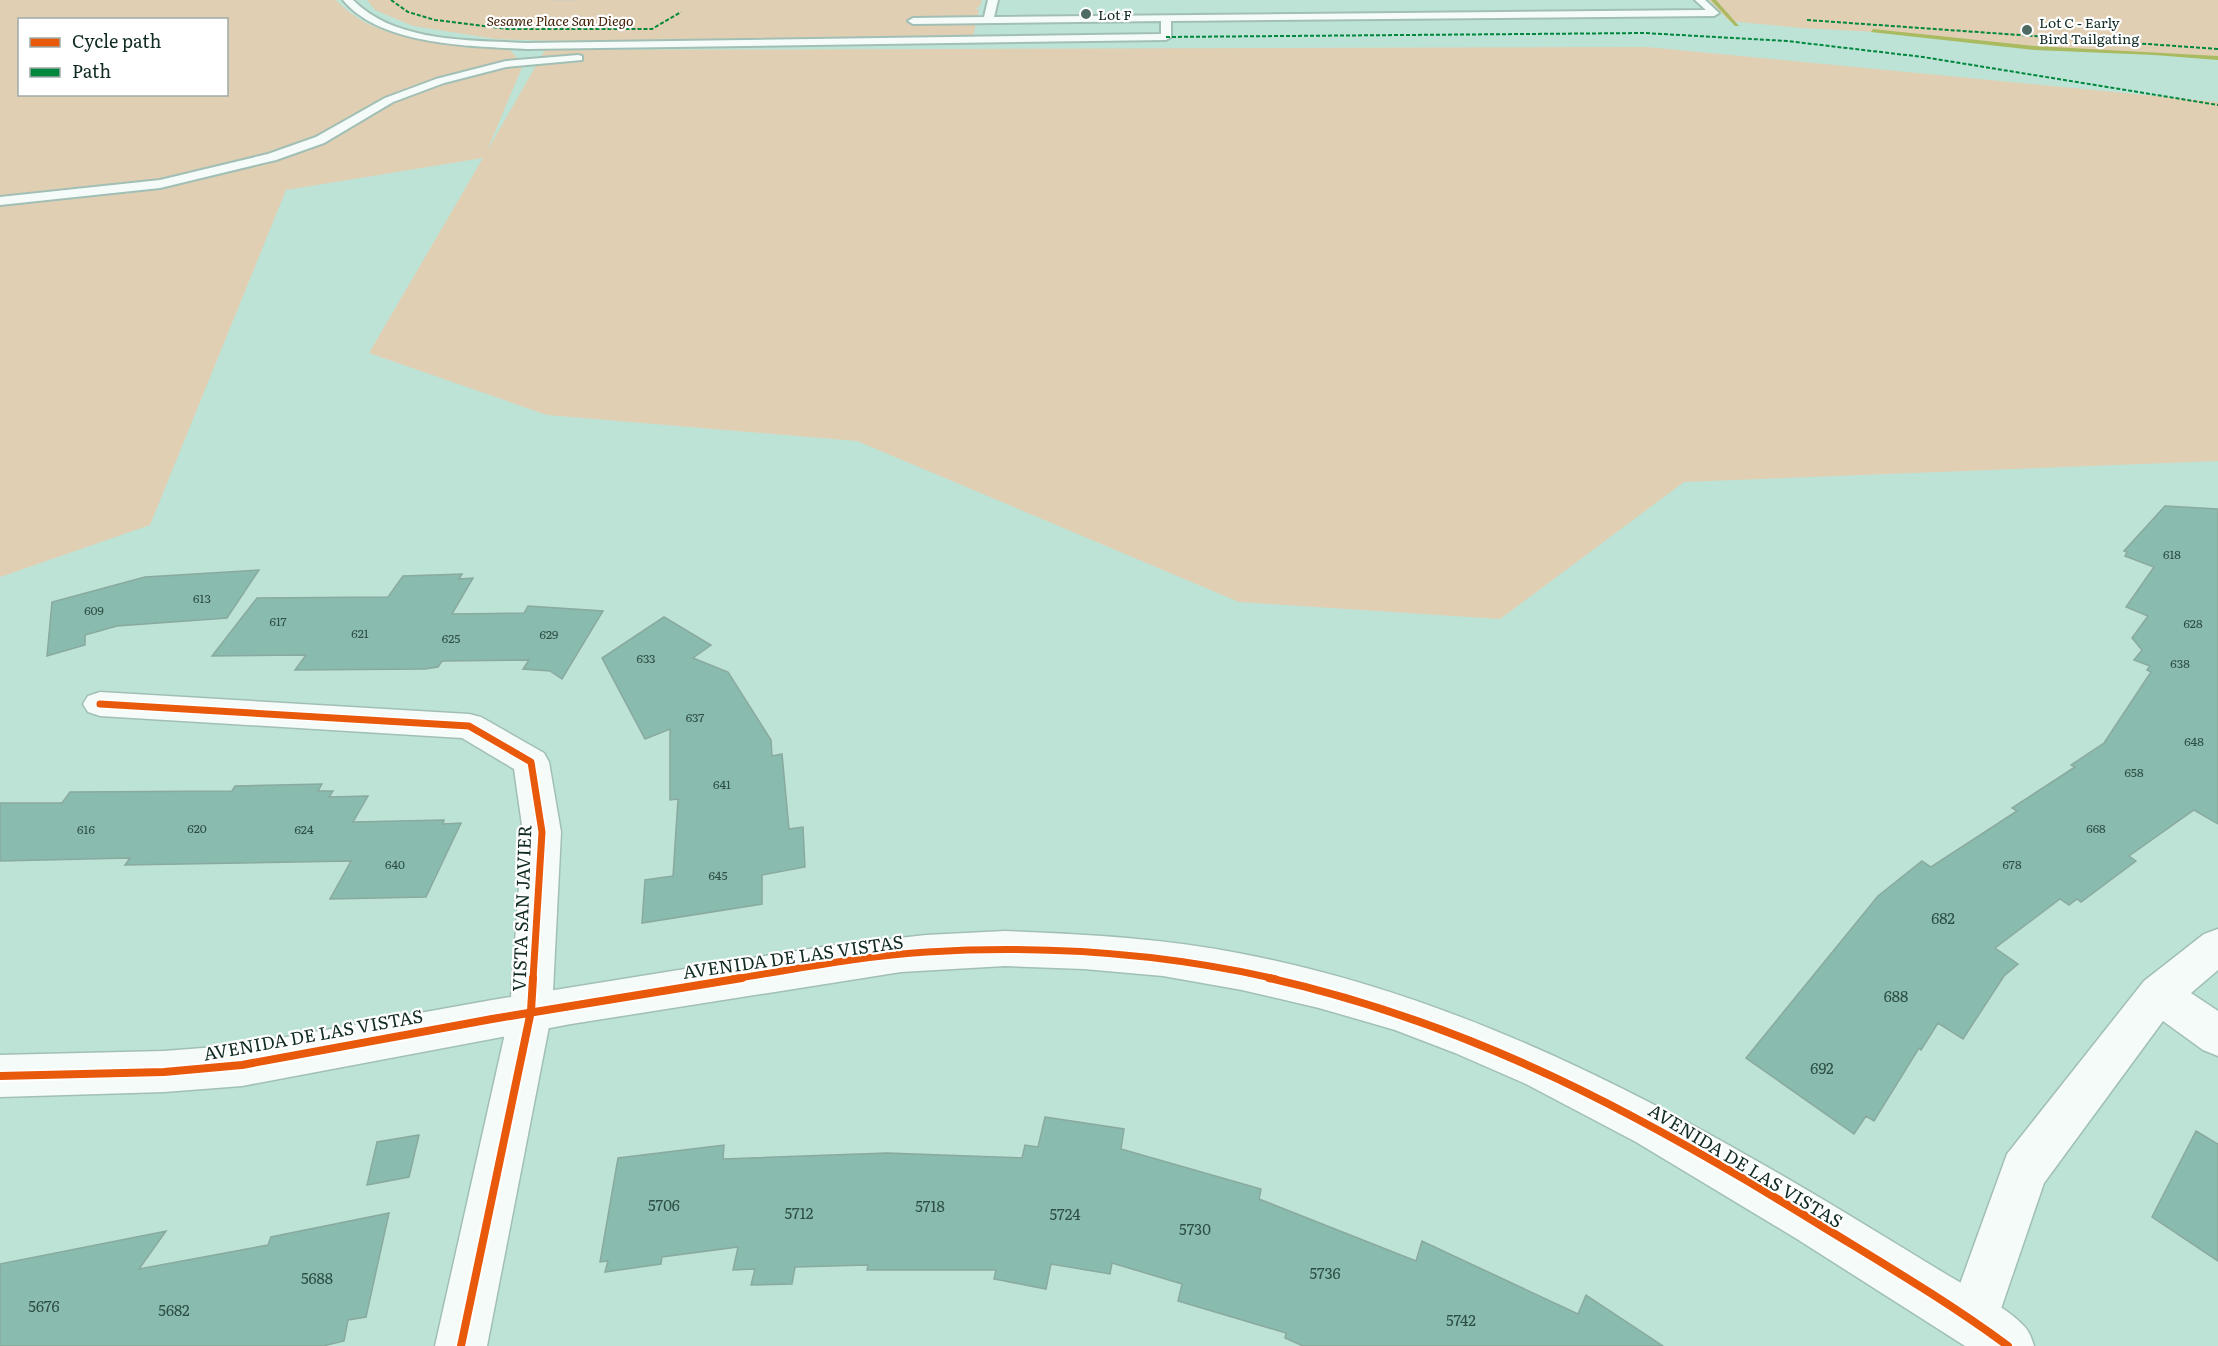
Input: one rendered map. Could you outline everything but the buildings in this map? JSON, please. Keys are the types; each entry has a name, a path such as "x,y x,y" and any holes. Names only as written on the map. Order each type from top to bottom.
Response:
{"street":[{"name":"VISTA SAN JAVIER","path":"100,704 469,726 531,762 542,832 531,1011 461,1346"},
{"path":"1990,1333 2024,1170 2159,994 2218,946"},
{"name":"AVENIDA DE LAS VISTAS","path":"0,1076 221,1068 531,1011 843,962 927,952 1010,949 1093,952 1176,960 1259,975 1350,998 1443,1029 1539,1068 1637,1118 1730,1171 1990,1333"},
{"path":"2159,994 2218,1036"}],"lane":[{"path":"348,0 367,17 398,30 462,42 527,46 1166,37 1166,20"},
{"path":"988,21 993,0"},
{"path":"913,21 1714,13 1700,0"},
{"path":"1186,4 1189,20"},
{"path":"0,201 160,184 273,158 320,140 369,114 389,100 440,81 506,64 707,48 747,42"},
{"path":"506,64 520,55 527,46"}],"path":[{"path":"553,0 577,0"}],"green space":[{"path":"0,0 336,0 353,15 394,34 440,43 509,49 523,65 487,151 545,50 1647,47 2218,102 2218,461 1684,482 1500,619 1239,602 857,441 547,415 369,353 483,158 286,190 150,525 0,577"},
{"name":"Sesame Place San Diego","path":"367,0 982,0 980,6 975,9 979,9 973,37 558,41 496,39 413,26 375,10"},
{"name":"Lot C - Early Bird Tailgating","path":"1709,0 2218,0 2218,58 2035,48 1913,34 1801,28 1729,21"}],"waterway":[{"path":"1713,0 1737,25"},
{"path":"1873,31 2035,48 2218,58"}],"marked path":[{"path":"391,0 408,12 435,20 469,26 546,31 652,29 681,12"},
{"path":"1807,20 2218,49"},
{"path":"1166,37 1644,33 1787,41 1923,57 2218,105"}],"cycle path":[{"path":"100,704 469,726 531,762 542,832 531,1011 461,1346"},
{"path":"0,1076 164,1072 242,1065 571,1005 901,954 1005,949 1084,951 1163,959 1242,972 1319,989 1395,1012 1470,1039 1542,1070 1707,1157 1973,1320 2008,1346"}],"place":[{"name":"Lot F","path":"1086,14"},
{"name":"Lot C - Early Bird Tailgating","path":"2027,30"}]}
